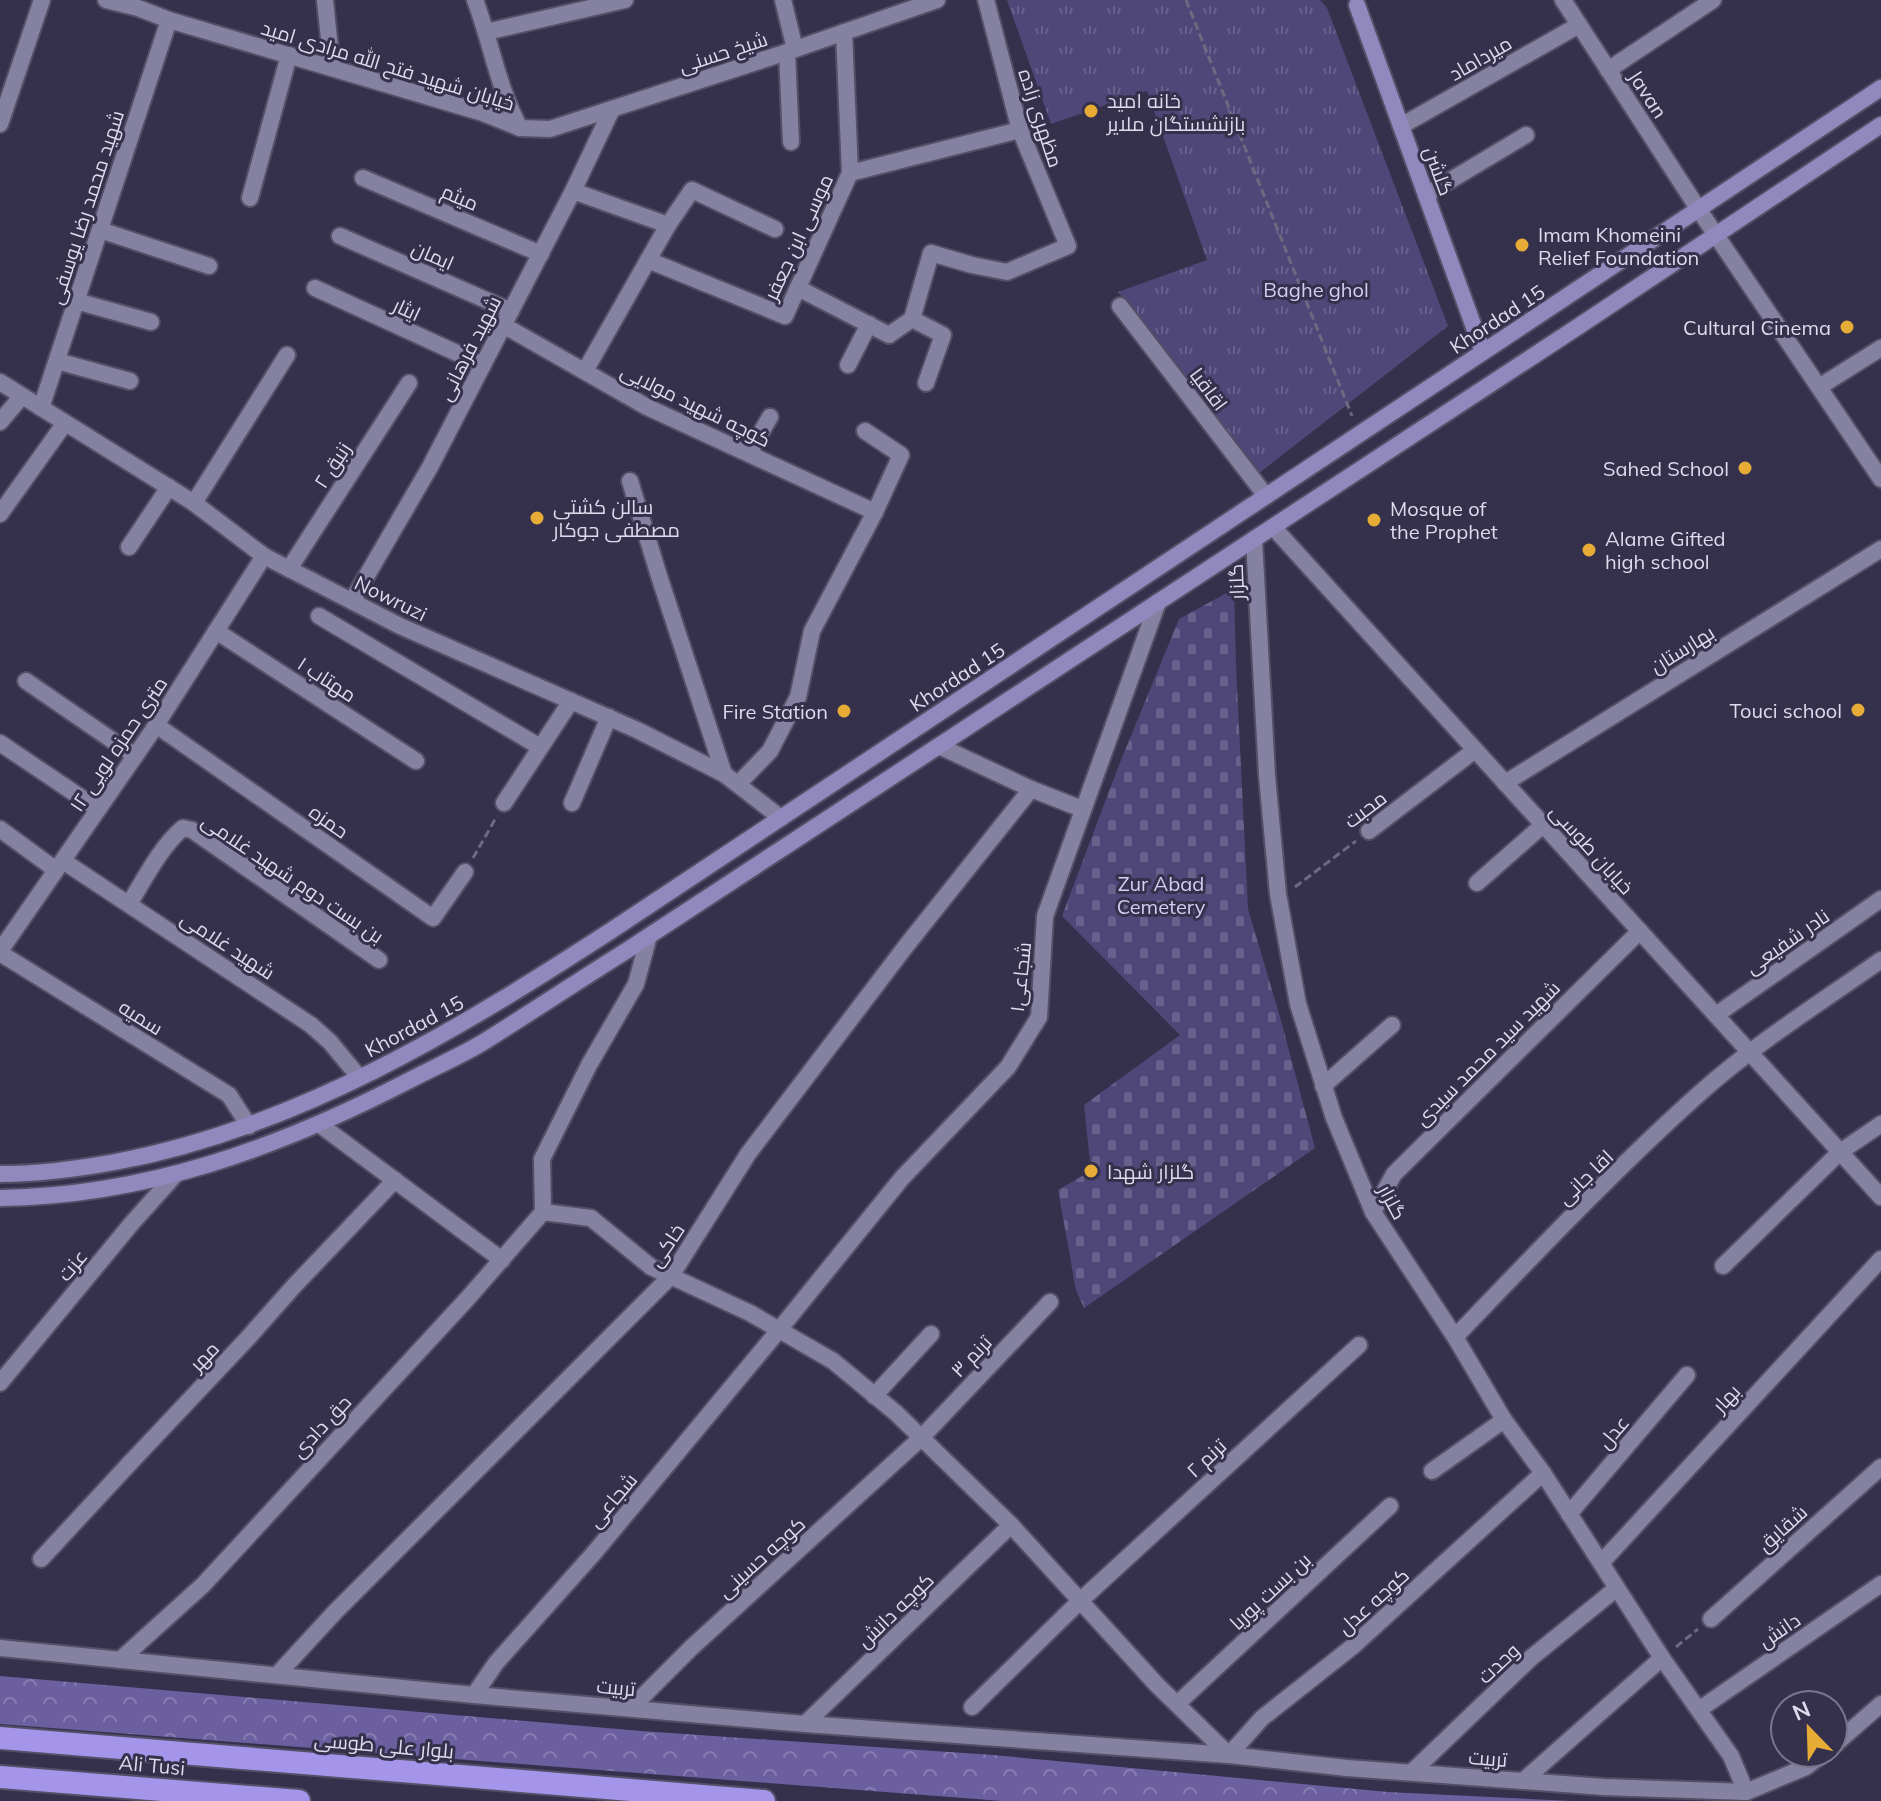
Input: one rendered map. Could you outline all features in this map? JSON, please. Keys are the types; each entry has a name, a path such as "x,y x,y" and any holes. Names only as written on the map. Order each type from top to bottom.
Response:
{"highway":[{"name":"بلوار علی طوسی","path":"0,1738 764,1801"},
{"name":"Ali Tusi","path":"0,1777 299,1801"}],"main road":[{"name":"گلشن","path":"1358,1 1483,352"},
{"name":"Khordad 15","path":"0,1174 79,1168 139,1157 249,1126 304,1104 461,1025 781,818 1881,88"},
{"path":"0,1198 85,1193 150,1181 215,1164 319,1124 480,1044 1273,527 1881,125"},
{"path":"871,758 886,780"}],"street":[{"path":"2,115 42,0"},
{"name":"خیابان شهید فتح الله مرادی امید","path":"106,0 142,4 169,20 483,113 520,128"},
{"path":"325,0 332,68"},
{"path":"475,0 509,107 520,128"},
{"path":"486,32 625,0"},
{"path":"783,0 791,50 791,142"},
{"name":"مظهری زاده","path":"912,319 931,253 1007,272 1068,246 1020,130 986,0"},
{"name":"Javan","path":"1563,0 1699,210 1881,479"},
{"path":"1608,70 1713,0"},
{"name":"شیخ حسنی","path":"520,128 550,129 927,2"},
{"name":"شهید محمد رضا یوسفی","path":"41,408 169,20"},
{"name":"میرداماد","path":"1401,126 1579,25"},
{"path":"844,32 850,173 1020,130"},
{"path":"250,198 289,55"},
{"name":"شهید فرهانی","path":"352,601 430,467 541,254 612,109"},
{"path":"1426,195 1526,135"},
{"name":"موسی ابن جعفر","path":"648,260 785,316 850,173"},
{"name":"میثم","path":"363,178 541,254"},
{"path":"585,371 668,225 692,190 775,229"},
{"path":"573,191 668,225"},
{"path":"100,230 209,266"},
{"name":"ایمان","path":"340,236 507,318"},
{"name":"ایثار","path":"315,288 483,365"},
{"path":"798,288 889,335 912,319 943,335 926,383"},
{"path":"76,301 151,322"},
{"name":"اقاقیا","path":"1120,306 1266,496"},
{"name":"کوچه شهید مولایی","path":"507,318 585,371 647,407 875,512"},
{"path":"848,365 869,324"},
{"path":"1819,387 1881,348"},
{"path":"194,503 287,355"},
{"path":"57,361 130,381"},
{"name":"Nowruzi","path":"0,382 194,503 264,556 400,626 609,717 724,774 781,818"},
{"name":"زنبق ۲","path":"289,569 409,383"},
{"path":"0,422 22,396"},
{"path":"749,453 770,417"},
{"path":"0,514 65,423"},
{"path":"738,784 770,751 798,697 812,631 875,512 901,455 865,431"},
{"path":"630,481 724,774"},
{"path":"129,547 169,487"},
{"name":"خیابان طوسی","path":"1273,527 1881,1197"},
{"name":"گلزار","path":"1254,539 1267,776 1279,900 1298,1004 1334,1118 1373,1212 1455,1337 1504,1420 1543,1473 1662,1658 1731,1756 1746,1792"},
{"name":"بهارستان","path":"1505,783 1881,549"},
{"name":"۱۲ متری حمزه لویی","path":"2,944 156,725 264,556"},
{"name":"شجاعی۱","path":"779,1330 902,1178 1008,1067 1039,1017 1045,916 1158,602"},
{"path":"319,616 540,747"},
{"name":"مهتاب ۱","path":"216,631 416,761"},
{"path":"26,681 135,756"},
{"path":"504,803 571,701"},
{"path":"572,803 609,717"},
{"name":"حمزه","path":"156,725 433,918 465,872"},
{"path":"0,743 98,809"},
{"path":"939,746 1082,809"},
{"name":"محبت","path":"1369,831 1475,750"},
{"name":"خاکی","path":"277,1675 335,1612 671,1276 748,1154 906,946 1031,789"},
{"path":"1477,883 1543,825"},
{"name":"بن بست دوم شهید غلامی","path":"129,904 177,833 183,828 192,830 379,960"},
{"name":"شهید غلامی","path":"0,829 129,904 311,1025 330,1042 359,1077"},
{"name":"نادر شفیعی","path":"1716,1015 1881,899"},
{"name":"شهید سید محمد سیدی","path":"1373,1212 1394,1174 1640,931"},
{"path":"649,936 636,984 589,1065 542,1159 543,1212 591,1218 651,1267 750,1313 833,1361 896,1413 1011,1525 1177,1704 1229,1755"},
{"name":"سمیه","path":"2,944 229,1095 249,1126"},
{"name":"اقا جانی","path":"1455,1337 1585,1203 1701,1093 1749,1052 1881,960"},
{"path":"1323,1086 1392,1025"},
{"path":"319,1124 502,1260"},
{"path":"1723,1266 1840,1152 1881,1124"},
{"name":"عزت","path":"0,1383 176,1174"},
{"name":"مهر","path":"41,1559 395,1180"},
{"name":"حق دادی","path":"120,1660 203,1585 468,1298 543,1212"},
{"name":"بهار","path":"1601,1563 1881,1259"},
{"name":"ترنم ۳","path":"921,1438 1050,1302"},
{"name":"شجاعی","path":"474,1695 496,1663 594,1553 779,1330"},
{"path":"874,1396 931,1334"},
{"name":"ترنم ۲","path":"972,1707 1080,1601 1359,1345"},
{"name":"عدل","path":"1569,1514 1687,1375"},
{"path":"1432,1471 1504,1420"},
{"name":"کوچه حسینی","path":"631,1708 691,1648 921,1438"},
{"name":"شقایق","path":"1711,1619 1881,1467"},
{"name":"کوچه عدل","path":"1229,1755 1262,1718 1352,1647 1543,1473"},
{"name":"بن بست پوریا","path":"1177,1704 1390,1506"},
{"name":"کوچه دانش","path":"805,1724 1011,1525"},
{"name":"دانش","path":"1700,1709 1881,1584"},
{"name":"وحدت","path":"1412,1772 1532,1657 1617,1588"},
{"name":"تربیت","path":"0,1648 805,1724 1229,1755 1347,1768 1604,1787 1746,1792"},
{"path":"1523,1781 1662,1658"},
{"path":"1849,1732 1881,1704"},
{"path":"1746,1792 1801,1769"}],"path":[{"path":"1186,0 1348,403 1358,435"},
{"path":"465,872 504,803"},
{"name":"محبت","path":"1279,900 1369,831"},
{"path":"1662,1658 1711,1619"}],"green space":[{"name":"Baghe ghol","path":"1007,0 1320,0 1327,8 1448,326 1259,473 1118,292 1207,260 1147,91 1051,124"},
{"name":"Zur Abad Cemetery","path":"1234,589 1248,909 1315,1148 1084,1308 1076,1290 1058,1190 1091,1171 1084,1105 1180,1035 1062,916 1179,619"},
{"path":"0,1676 641,1731 993,1755 1388,1792 1571,1801 1002,1801 0,1724"}],"place":[{"name":"خانه امید بازنشستگان ملایر","path":"1091,111"},
{"name":"Imam Khomeini Relief Foundation","path":"1522,245"},
{"name":"Cultural Cinema","path":"1847,327"},
{"name":"Sahed School","path":"1745,468"},
{"name":"سالن کشتی مصطفی جوکار","path":"537,518"},
{"name":"Mosque of the Prophet","path":"1374,520"},
{"name":"Alame Gifted high school","path":"1589,550"},
{"name":"Touci school","path":"1858,710"},
{"name":"Fire Station","path":"844,711"},
{"name":"گلزار شهدا","path":"1091,1171"}]}
